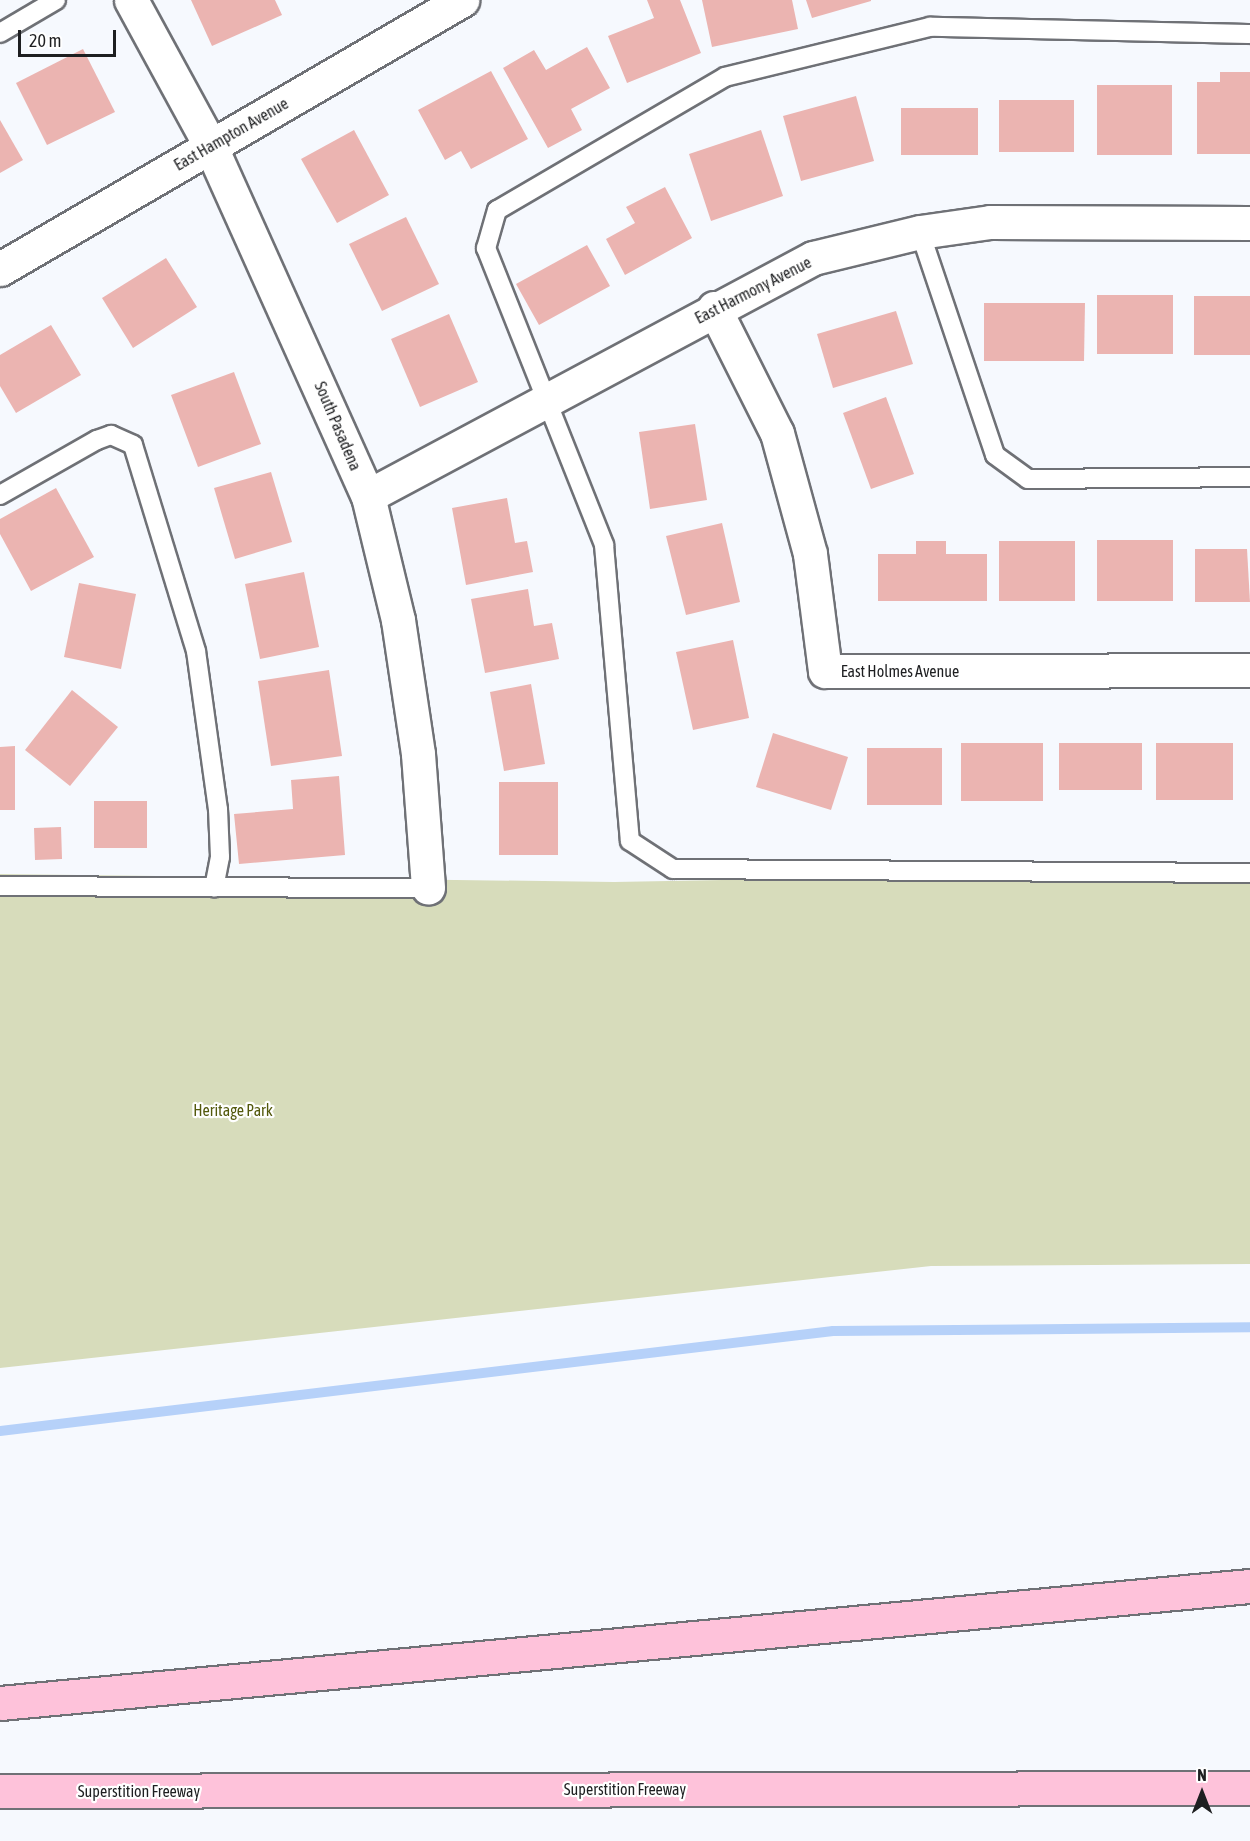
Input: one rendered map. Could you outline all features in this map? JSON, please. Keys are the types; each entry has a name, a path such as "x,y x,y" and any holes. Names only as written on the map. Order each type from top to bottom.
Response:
{"highway":[{"path":"0,1703 1250,1586"},
{"name":"Superstition Freeway","path":"0,1791 1250,1788"}],"street":[{"name":"South Pasadena","path":"131,0 210,145 368,496 398,620 418,754 428,888"},
{"name":"East Hampton Avenue","path":"0,269 462,0"},
{"name":"East Harmony Avenue","path":"368,496 548,403 714,308 813,258 920,232 990,222 1250,223"},
{"name":"East Holmes Avenue","path":"714,308 777,433 810,554 825,671 1250,670"}],"lane":[{"path":"0,33 56,0"},
{"path":"1250,34 930,27 725,77 496,210 486,248 604,545 630,841 673,869 1250,873"},
{"path":"920,232 994,455 1028,479 1250,477"},
{"path":"0,495 97,440 111,435 133,446 196,651 218,809 220,857 214,887"},
{"path":"0,886 428,888"}],"green space":[{"name":"Heritage Park","path":"1250,870 1250,1264 931,1266 0,1368 0,874 614,882"}],"building":[{"path":"191,0 275,0 282,15 212,46"},
{"path":"647,0 680,0 701,53 627,83 608,36 654,18"},
{"path":"702,0 792,0 798,29 712,47"},
{"path":"806,0 871,0 871,1 812,18"},
{"path":"587,47 610,88 571,109 582,130 548,148 503,68 534,50 546,70"},
{"path":"83,49 115,112 47,145 16,83"},
{"path":"491,71 528,139 471,169 461,151 445,160 418,110"},
{"path":"1220,72 1250,72 1250,154 1197,154 1197,82 1220,82"},
{"path":"1097,85 1172,85 1172,155 1097,155"},
{"path":"856,96 874,161 801,181 783,116"},
{"path":"999,100 1074,100 1074,152 999,152"},
{"path":"901,108 978,108 978,155 901,155"},
{"path":"0,120 23,160 0,173"},
{"path":"354,130 389,195 337,223 301,159"},
{"path":"761,130 783,196 711,221 689,154"},
{"path":"665,187 692,238 625,275 606,239 635,223 626,207"},
{"path":"406,217 439,284 382,311 349,244"},
{"path":"587,245 610,286 539,325 516,284"},
{"path":"166,258 197,307 133,348 102,298"},
{"path":"1097,295 1173,295 1173,354 1097,354"},
{"path":"1194,296 1250,296 1250,355 1194,355"},
{"path":"984,303 1085,303 1084,361 984,361"},
{"path":"896,311 913,364 833,388 817,334"},
{"path":"449,314 478,382 420,407 391,339"},
{"path":"51,325 81,375 16,413 0,386 0,355"},
{"path":"234,372 261,444 198,467 171,395"},
{"path":"886,397 914,474 871,489 843,413"},
{"path":"695,424 707,500 650,509 639,432"},
{"path":"271,472 292,542 235,559 214,488"},
{"path":"56,488 94,557 31,591 0,534 0,519"},
{"path":"507,498 515,543 527,541 533,572 466,585 452,508"},
{"path":"722,523 740,602 686,615 666,536"},
{"path":"1097,540 1173,540 1173,601 1097,601"},
{"path":"916,541 946,541 946,554 987,554 987,601 878,601 878,554 916,554"},
{"path":"999,541 1075,541 1075,601 999,601"},
{"path":"1195,549 1247,549 1250,602 1195,602"},
{"path":"304,572 319,647 260,659 245,584"},
{"path":"79,583 136,594 121,669 64,657"},
{"path":"528,589 534,626 552,623 559,659 485,673 471,599"},
{"path":"733,640 749,718 693,730 676,652"},
{"path":"329,670 342,756 271,766 258,681"},
{"path":"531,684 545,764 504,771 490,692"},
{"path":"72,690 118,727 70,786 25,750"},
{"path":"773,733 848,757 831,810 756,787"},
{"path":"961,743 1043,743 1043,801 961,801"},
{"path":"1059,743 1142,743 1142,790 1059,790"},
{"path":"1156,743 1233,743 1233,800 1156,800"},
{"path":"15,746 15,810 0,810 0,747"},
{"path":"867,748 942,748 942,805 867,805"},
{"path":"339,776 345,855 239,864 234,814 293,809 291,780"},
{"path":"499,782 558,782 558,855 499,855"},
{"path":"94,801 147,801 147,848 94,848"},
{"path":"61,827 62,859 35,860 34,828"}],"waterway":[{"path":"0,1431 833,1331 1250,1327"}]}
